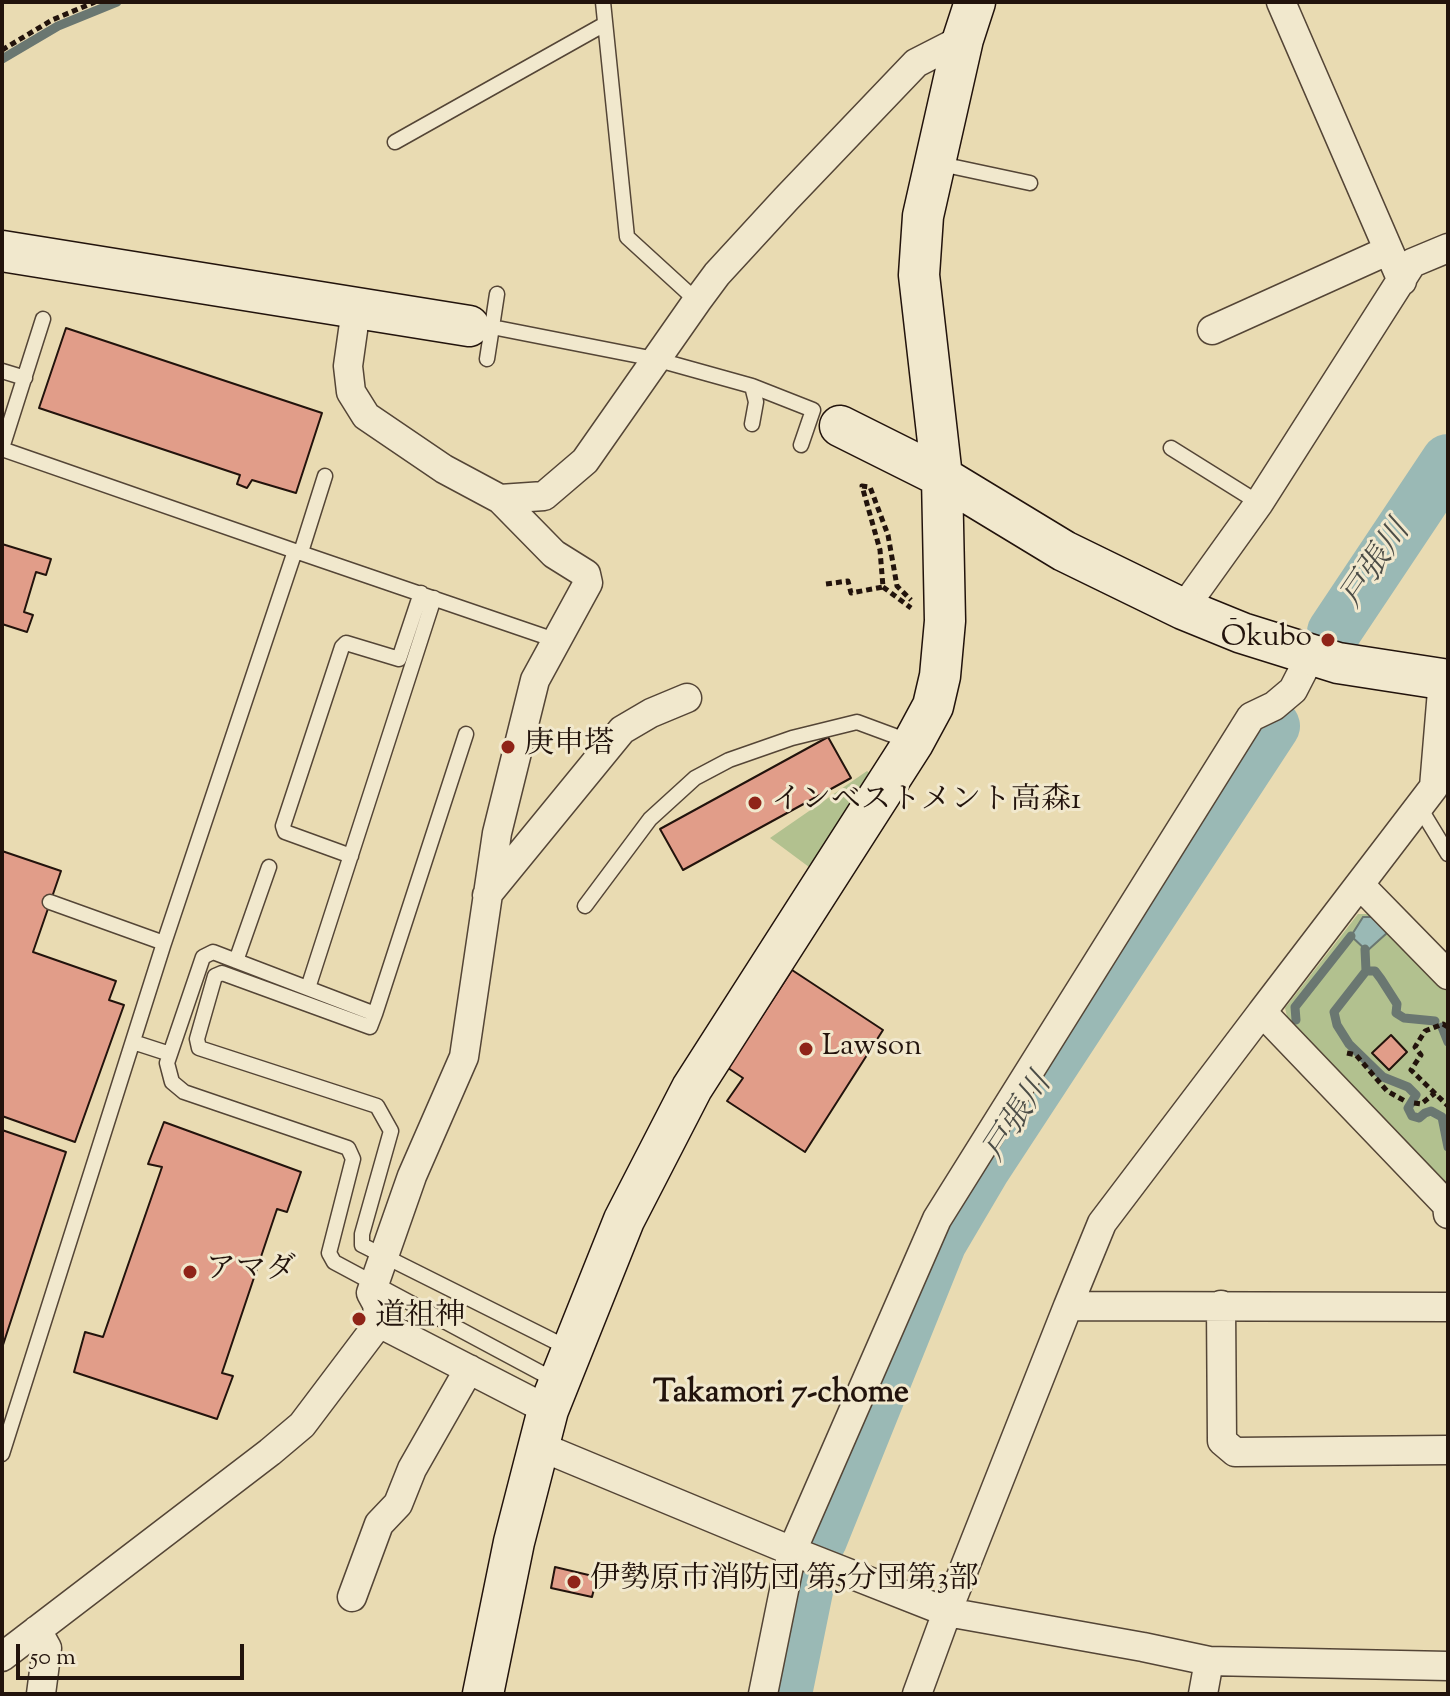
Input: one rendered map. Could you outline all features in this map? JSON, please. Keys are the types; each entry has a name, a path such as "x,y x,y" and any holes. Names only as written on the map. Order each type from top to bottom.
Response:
{"street":[{"path":"483,1694 514,1542 554,1397 624,1220 692,1088 913,743 933,706 945,641 942,477 919,275 923,216 933,162 975,2"},
{"path":"1281,2 1402,281"},
{"path":"500,499 544,496 585,461 697,301 786,199 916,63 963,39"},
{"path":"1183,609 1259,503 1412,263 1448,248"},
{"path":"2,251 356,309 483,338"},
{"path":"1212,330 1387,251"},
{"path":"2,1657 302,1425 379,1323 377,1304 371,1293 412,1176 464,1057 497,833 535,680 588,583 586,574 554,554 500,499 444,469 366,416 351,392 348,366 356,309"},
{"path":"840,426 942,477 1064,551 1183,609 1338,663 1446,680 1434,787 1102,1223 917,1694"},
{"path":"763,1694 792,1551 937,1219 1251,717 1274,706 1293,690 1311,655"},
{"path":"487,896 622,730 651,713 687,698"},
{"path":"1360,885 1448,975"},
{"path":"1262,1012 1447,1205 1448,1214"},
{"path":"1221,1305 1222,1441 1235,1452 1448,1450"},
{"path":"1068,1306 1448,1307"},
{"path":"379,1323 469,1369 554,1397 792,1551 947,1612 1209,1661 1448,1666"},
{"path":"352,1597 379,1524 398,1504 412,1469 469,1369"},
{"path":"37,1630 47,1648 41,1694"},
{"path":"1203,1694 1209,1661"}],"lane":[{"path":"603,2 627,237 697,301"},
{"path":"395,142 605,24"},
{"path":"933,162 1030,183"},
{"path":"497,294 483,338 655,359 752,386 813,410 801,445"},
{"path":"43,319 2,449 555,640"},
{"path":"2,371 25,378"},
{"path":"752,386 756,402 752,424"},
{"path":"1171,448 1259,503"},
{"path":"2,1454 164,943 325,476"},
{"path":"351,856 285,832 283,826 342,647 346,643 399,659 428,596"},
{"path":"308,988 351,856 428,596"},
{"path":"585,906 650,819 695,778 729,760 792,738 857,722 913,743"},
{"path":"466,734 370,1027 222,973 215,976 197,1039 199,1048 377,1106 391,1131 362,1234 362,1245 385,1256 554,1397"},
{"path":"1420,808 1448,854"},
{"path":"236,961 269,867"},
{"path":"50,902 164,943"},
{"path":"375,1014 213,952 203,957 167,1063 172,1082 184,1092 348,1148 353,1159 329,1253 334,1262 554,1397"},
{"path":"133,1042 170,1054"}],"path":[{"path":"2,50 52,20 95,2"},
{"path":"826,584 848,581 851,593 883,587 880,550 862,486 870,487 888,535 897,586 912,601 945,616"},
{"path":"1448,1027 1443,1024 1425,1031 1415,1047 1421,1055 1411,1070 1448,1106"},
{"path":"1347,1053 1356,1055 1387,1091 1405,1101"},
{"path":"1414,1103 1421,1104 1435,1093"}],"green space":[{"path":"867,771 871,774 809,867 770,838"},
{"path":"1358,914 1374,914 1448,991 1448,1192 1289,1025 1285,1008"}],"water":[{"path":"1363,917 1372,917 1387,933 1367,951 1351,936"}],"building":[{"path":"66,328 322,413 296,493 252,480 247,488 237,484 240,475 39,408"},
{"path":"2,544 51,559 46,575 36,572 24,612 33,615 27,632 2,624"},
{"name":"インベストメント高森1","path":"828,737 851,778 683,870 660,829"},
{"path":"2,851 61,871 33,952 116,981 109,1000 124,1005 75,1142 2,1116"},
{"name":"Lawson","path":"792,970 883,1030 805,1152 727,1101 743,1078 728,1068"},
{"path":"1391,1035 1407,1052 1389,1070 1372,1053"},
{"name":"アマダ","path":"164,1122 301,1172 287,1212 277,1209 222,1373 233,1376 217,1419 74,1372 85,1332 103,1337 162,1167 148,1164"},
{"path":"2,1130 66,1152 2,1348"},
{"name":"伊勢原市消防団 第5分団第3部","path":"555,1567 597,1577 592,1597 551,1588"}],"waterway":[{"path":"2,59 58,26 117,2"},
{"name":"戸張川","path":"1334,632 1448,461"},
{"name":"戸張川","path":"820,1540 940,1242 983,1169 1273,726"},
{"path":"1296,1020 1295,1007 1351,936"},
{"path":"1365,949 1366,971 1334,1012 1337,1025 1349,1044 1383,1077 1408,1087 1416,1095 1408,1108 1412,1116 1419,1118 1431,1111 1442,1117 1448,1147"},
{"path":"1366,971 1375,971 1381,979 1397,1004 1396,1013 1404,1018 1435,1021"},
{"path":"1442,1027 1448,1042"},
{"name":"戸張川","path":"785,1694 809,1576"}],"place":[{"name":"Ōkubo","path":"1328,640"},
{"name":"庚申塔","path":"508,747"},
{"name":"インベストメント高森1","path":"755,803"},
{"name":"Lawson","path":"806,1049"},
{"name":"アマダ","path":"190,1272"},
{"name":"道祖神","path":"359,1319"},
{"name":"伊勢原市消防団 第5分団第3部","path":"574,1582"}],"district":[{"name":"Takamori 7-chome","path":"781,1396"}]}
